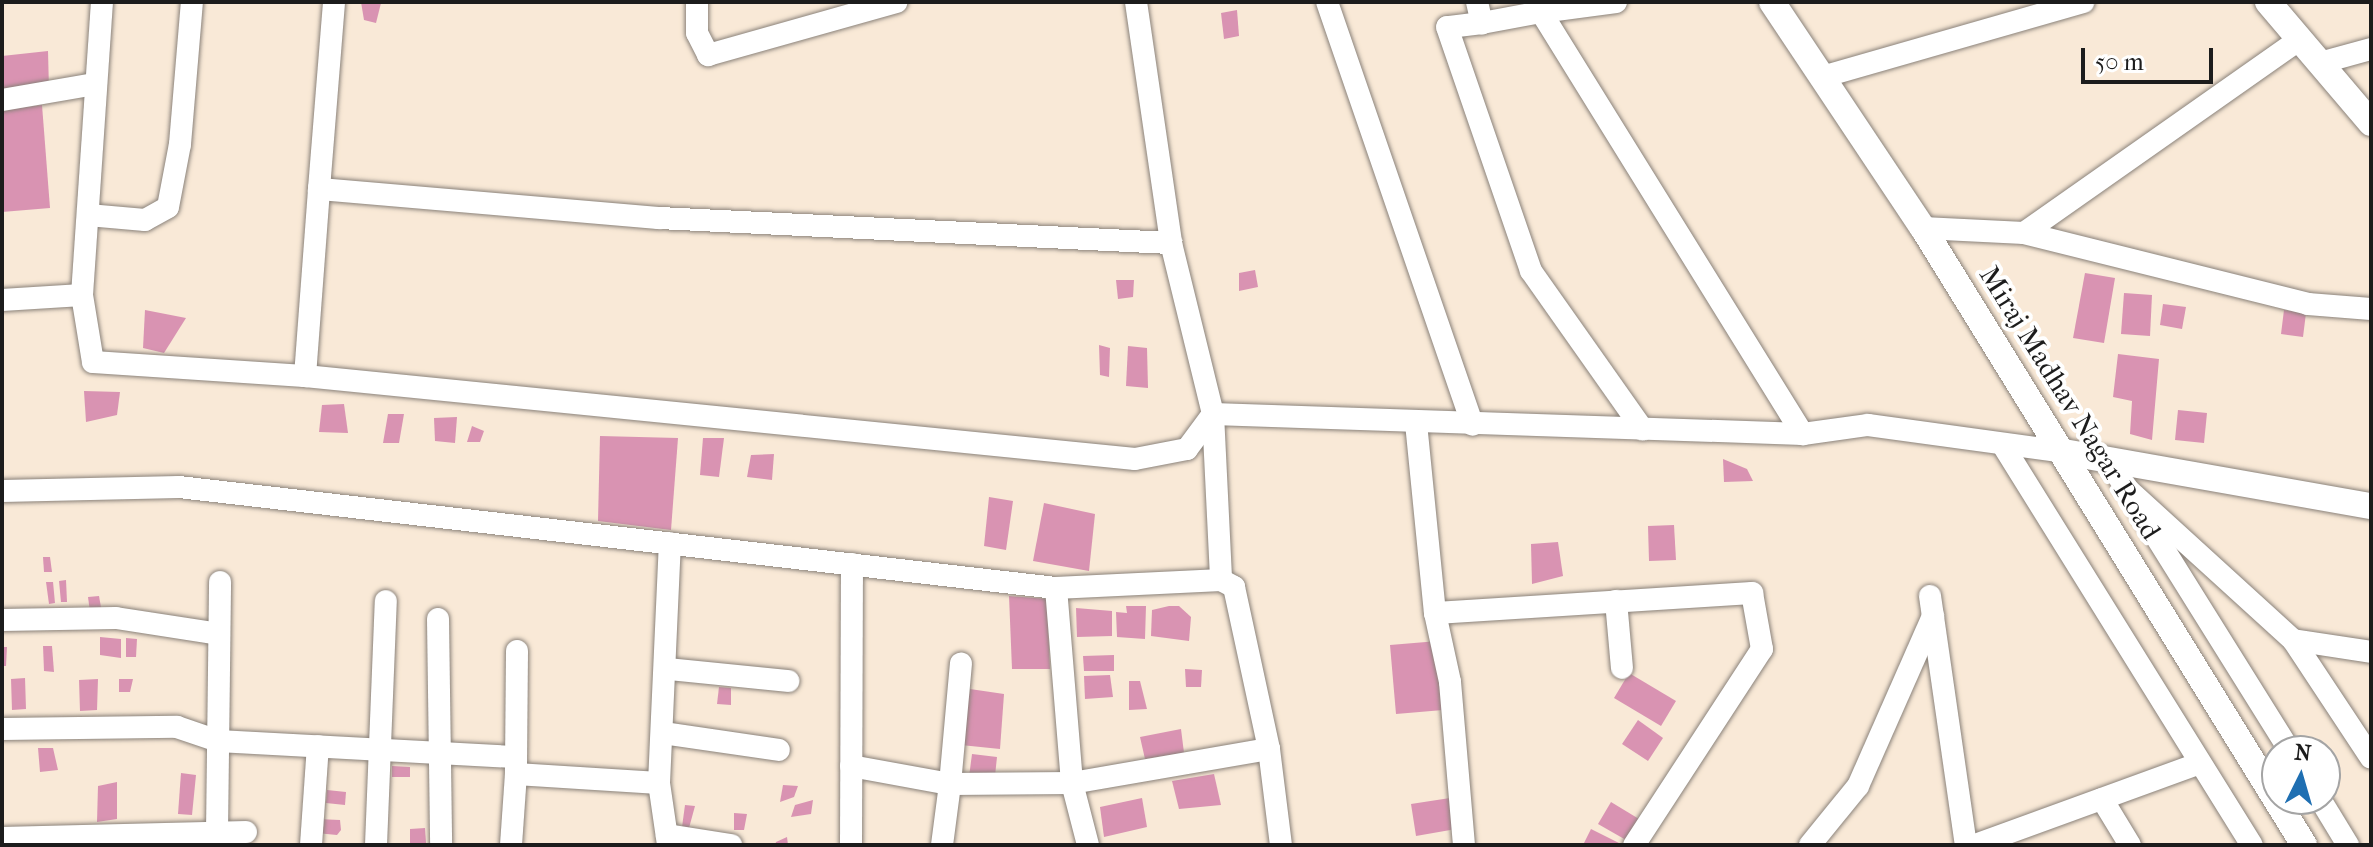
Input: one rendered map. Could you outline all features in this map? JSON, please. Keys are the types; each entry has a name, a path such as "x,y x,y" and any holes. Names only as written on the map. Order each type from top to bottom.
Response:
{"street":[{"path":"102,2 82,295 93,362 305,376 1135,459 1187,449 1213,414"},
{"path":"88,215 145,220 168,207 180,144 192,2"},
{"path":"305,376 334,2"},
{"path":"697,2 697,33 708,55 897,2"},
{"path":"1136,2 1171,243 1213,414 1221,580"},
{"path":"1327,2 1473,425"},
{"path":"1616,2 1541,12 1479,12 1447,27 1531,271 1643,430"},
{"name":"Miraj Madhav Nagar Road","path":"1772,2 1923,228 2304,845"},
{"path":"1822,77 2083,2"},
{"path":"2268,2 2371,123"},
{"path":"1541,12 1803,434"},
{"path":"2024,233 2300,39"},
{"path":"2320,63 2371,49"},
{"path":"2,100 95,84"},
{"path":"319,189 659,218 1171,243"},
{"path":"1923,228 2024,233 2308,304 2371,309"},
{"path":"2,300 82,295"},
{"path":"1213,414 1803,434 1868,425 1928,430 2004,447 2064,452 2371,506"},
{"path":"1416,423 1435,613 1450,682 1464,845"},
{"path":"2004,447 2252,845"},
{"path":"2108,460 2280,735"},
{"path":"2,491 179,487 1056,588 1221,580 1234,587 1269,749 1281,845"},
{"path":"2125,487 2293,640 2371,758"},
{"path":"670,543 668,669 659,783 668,840 731,845"},
{"path":"851,845 852,564"},
{"path":"217,833 220,582"},
{"path":"1056,588 1072,783 1088,845"},
{"path":"1435,613 1752,593 1762,649 1634,845"},
{"path":"376,845 386,601"},
{"path":"1616,601 1622,668"},
{"path":"1810,845 1858,786 1932,606 1966,845"},
{"path":"2,620 116,618 219,634"},
{"path":"438,619 441,845"},
{"path":"2293,640 2371,652"},
{"path":"511,845 516,765 517,651"},
{"path":"942,845 961,663"},
{"path":"668,669 788,681"},
{"path":"2,729 177,727 218,741 440,753 659,783"},
{"path":"663,733 779,750"},
{"path":"311,845 318,746"},
{"path":"851,766 950,784 1072,783 1269,749"},
{"path":"1975,845 2200,763"},
{"path":"2102,799 2130,845"},
{"path":"2330,815 2348,845"},
{"path":"2,838 246,832"}],"building":[{"path":"361,2 381,3 376,23 364,20"},
{"path":"1237,10 1239,36 1224,39 1221,13"},
{"path":"48,51 49,90 2,94 2,56"},
{"path":"42,105 50,208 2,212 2,110"},
{"path":"1255,270 1258,287 1239,291 1239,273"},
{"path":"2085,273 2115,278 2104,343 2073,338"},
{"path":"1116,280 1134,280 1133,297 1118,299"},
{"path":"2124,293 2152,295 2150,336 2121,334"},
{"path":"2163,304 2186,307 2182,329 2160,325"},
{"path":"145,310 186,318 164,353 143,348"},
{"path":"2284,310 2306,313 2303,337 2281,334"},
{"path":"1099,345 1110,348 1109,377 1100,375"},
{"path":"1128,346 1147,348 1148,388 1126,386"},
{"path":"2118,354 2159,359 2152,440 2130,434 2132,401 2113,397"},
{"path":"84,391 120,392 117,415 86,422"},
{"path":"344,404 348,433 319,432 322,405"},
{"path":"2178,410 2207,413 2204,443 2175,440"},
{"path":"388,414 404,414 399,443 383,443"},
{"path":"457,417 455,443 435,441 434,418"},
{"path":"472,426 484,431 480,442 467,442"},
{"path":"600,436 678,438 671,530 598,521"},
{"path":"703,438 724,438 719,477 700,475"},
{"path":"774,454 772,480 747,477 751,455"},
{"path":"1723,459 1747,469 1753,481 1724,482"},
{"path":"989,497 1013,501 1006,550 984,546"},
{"path":"1044,503 1095,514 1089,571 1033,561"},
{"path":"1674,525 1676,560 1649,561 1648,526"},
{"path":"1558,542 1563,576 1532,584 1531,544"},
{"path":"43,557 50,557 52,572 44,572"},
{"path":"66,580 67,602 61,602 59,581"},
{"path":"46,582 53,582 55,603 49,604"},
{"path":"99,596 102,613 90,612 88,597"},
{"path":"1009,596 1047,599 1050,669 1012,669"},
{"path":"1126,606 1146,606 1145,639 1117,637 1116,612 1127,613"},
{"path":"1179,606 1191,617 1189,641 1151,636 1152,610"},
{"path":"1076,608 1112,611 1112,636 1077,637"},
{"path":"100,637 121,639 121,658 100,655"},
{"path":"126,638 137,639 136,657 126,657"},
{"path":"1438,641 1443,710 1396,714 1390,645"},
{"path":"43,646 52,646 54,672 44,671"},
{"path":"2,647 7,647 6,666 2,666"},
{"path":"1114,655 1114,671 1084,671 1083,656"},
{"path":"1185,669 1202,670 1201,687 1186,687"},
{"path":"1629,673 1676,701 1661,726 1614,698"},
{"path":"1110,675 1113,697 1085,699 1084,676"},
{"path":"25,678 26,709 12,710 11,679"},
{"path":"98,679 97,710 80,711 79,680"},
{"path":"119,679 133,679 130,692 119,692"},
{"path":"1129,681 1140,681 1147,709 1129,710"},
{"path":"719,687 731,688 731,705 717,704"},
{"path":"970,689 1004,694 1000,749 961,745"},
{"path":"1638,720 1663,738 1648,761 1622,744"},
{"path":"1181,729 1184,753 1145,759 1140,737"},
{"path":"38,748 53,748 58,770 40,772"},
{"path":"972,754 997,757 995,776 969,777"},
{"path":"392,766 410,767 410,777 392,777"},
{"path":"181,773 196,775 192,815 178,814"},
{"path":"1214,774 1221,805 1179,809 1172,781"},
{"path":"117,782 117,819 97,822 98,786"},
{"path":"783,785 798,786 794,797 780,802"},
{"path":"327,790 346,792 345,805 326,803"},
{"path":"1142,798 1147,827 1104,837 1100,807"},
{"path":"1450,798 1456,829 1416,836 1411,804"},
{"path":"813,800 811,814 791,817 795,805"},
{"path":"1611,802 1639,819 1626,840 1598,824"},
{"path":"685,805 695,806 689,828 682,827"},
{"path":"734,813 747,814 744,830 734,830"},
{"path":"317,819 340,820 341,830 337,835 316,833"},
{"path":"425,828 426,843 410,845 410,829"},
{"path":"1591,829 1619,843 1618,845 1583,845"},
{"path":"787,837 788,845 775,845 776,842"}]}
